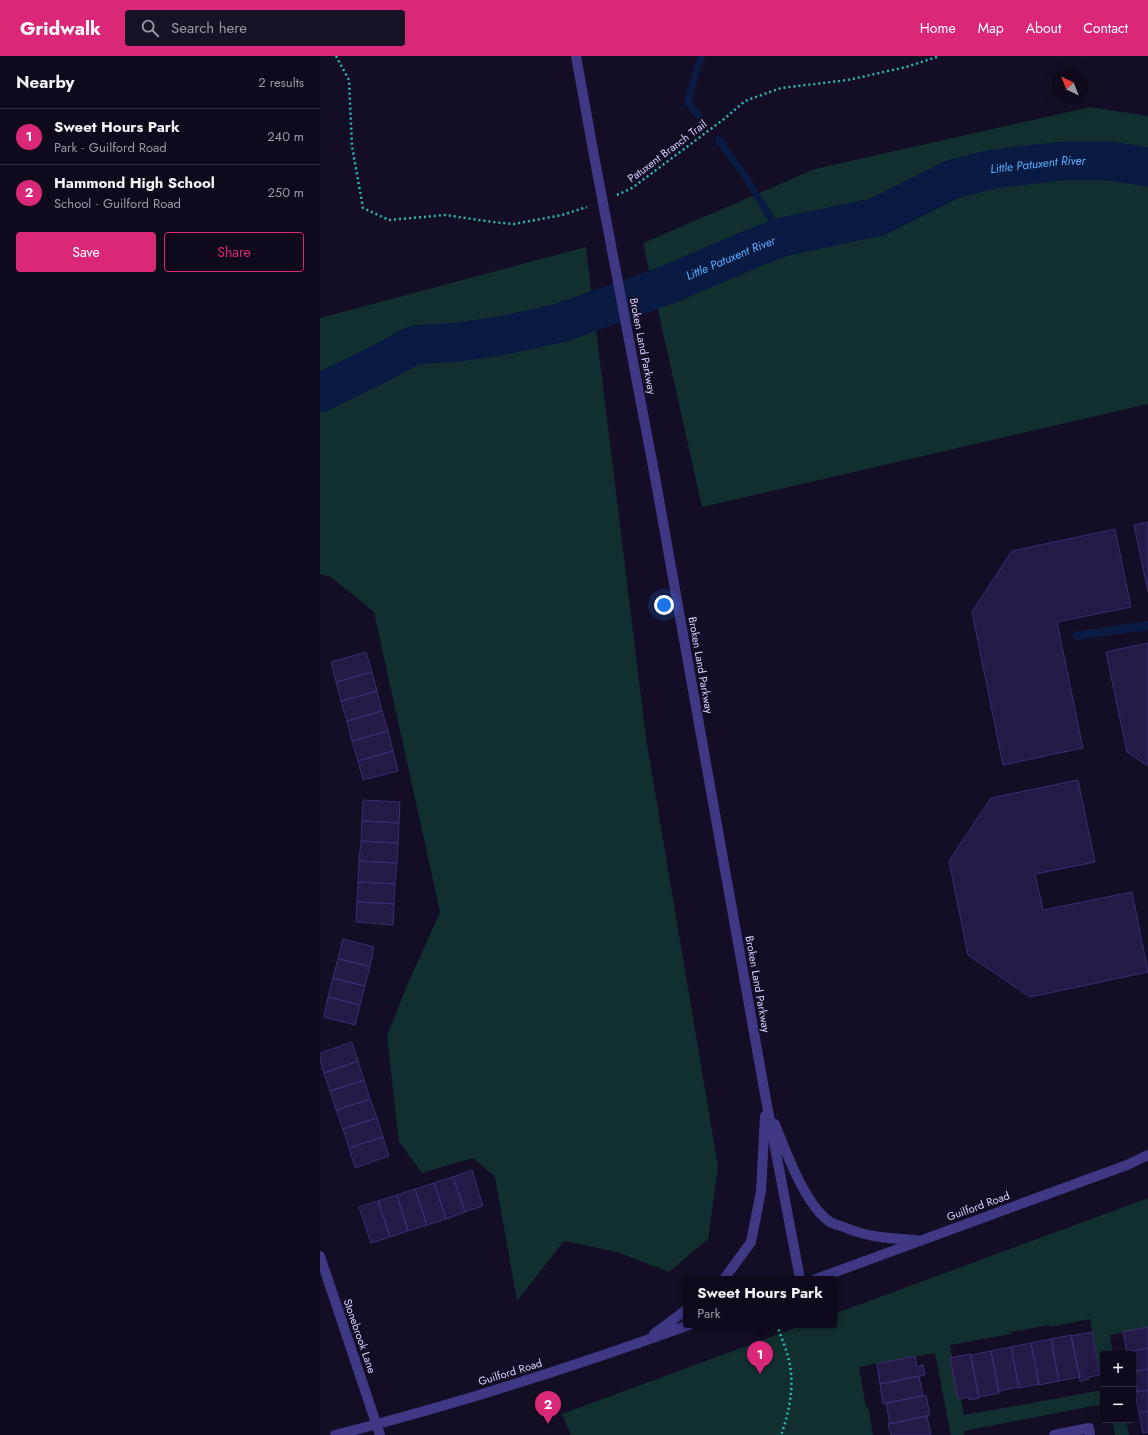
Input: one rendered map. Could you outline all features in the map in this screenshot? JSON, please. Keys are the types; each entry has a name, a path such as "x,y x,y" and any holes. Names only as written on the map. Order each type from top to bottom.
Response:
{"street":[{"name":"Broken Land Parkway","path":"576,56 655,477 766,1100 799,1276"},
{"path":"766,1100 789,1159 811,1203 830,1222 872,1237 920,1240"},
{"path":"726,1276 751,1242 761,1191 766,1100"},
{"name":"Guilford Road","path":"824,1276 1127,1165 1148,1155"},
{"name":"Stonebrook Lane","path":"320,1256 380,1435"},
{"path":"646,1341 683,1312"},
{"name":"Guilford Road","path":"335,1435 535,1377 646,1341 683,1327"},
{"path":"1054,1435 1089,1428 1090,1435"}],"path":[{"path":"336,56 349,80 352,146 364,208 390,220 445,215 514,224 562,215 592,206"},
{"name":"Patuxent Branch Trail","path":"612,197 632,188 724,119 745,101 781,88 848,80 906,67 940,56"},
{"path":"778,1328 791,1373 791,1393 785,1424 781,1435"}],"green space":[{"path":"1090,107 1148,116 1148,404 702,507 643,243 815,169"},
{"path":"586,247 646,738 718,1167 708,1239 669,1272 617,1252 564,1241 517,1301 495,1177 473,1158 422,1173 399,1142 387,1036 407,986 440,912 374,612 331,577 320,574 320,318"},
{"path":"1148,1198 1148,1328 1110,1335 1113,1351 1100,1351 1100,1371 1090,1319 1050,1327 1049,1325 1011,1332 1011,1334 950,1345 964,1415 1100,1391 1100,1405 964,1431 964,1435 951,1435 935,1353 859,1367 866,1407 868,1407 873,1435 571,1435 562,1414 795,1328 837,1328 837,1313"},
{"path":"1113,1423 1127,1423 1129,1435 1115,1435"}],"water":[{"path":"1148,621 1148,630 1076,640 1072,636 1074,632"}],"building":[{"path":"1148,522 1148,592 1134,525"},
{"path":"1115,529 1131,607 1057,622 1083,748 1003,765 972,612 1012,551"},
{"path":"1148,643 1148,766 1127,752 1106,652"},
{"path":"366,652 372,672 336,682 331,662"},
{"path":"372,672 377,691 341,701 336,682"},
{"path":"377,691 382,711 347,721 341,701"},
{"path":"382,711 388,731 352,741 347,721"},
{"path":"388,731 393,751 358,761 352,741"},
{"path":"393,751 398,771 363,780 358,761"},
{"path":"1078,780 1095,862 1035,874 1043,910 1132,892 1148,972 1030,997 968,955 949,861 991,798"},
{"path":"363,800 400,802 399,823 362,821"},
{"path":"362,821 399,823 398,843 361,841"},
{"path":"361,841 398,843 397,863 359,861"},
{"path":"359,861 397,863 395,884 358,882"},
{"path":"358,882 395,884 394,904 357,902"},
{"path":"357,902 394,904 393,925 356,922"},
{"path":"343,939 374,947 370,966 338,959"},
{"path":"338,959 370,966 365,986 333,978"},
{"path":"333,978 365,986 360,1005 328,997"},
{"path":"328,997 360,1005 355,1025 324,1017"},
{"path":"352,1042 358,1061 324,1073 320,1060 320,1053"},
{"path":"358,1061 364,1080 330,1091 324,1073"},
{"path":"364,1080 370,1099 336,1110 330,1091"},
{"path":"370,1099 377,1118 343,1129 336,1110"},
{"path":"377,1118 383,1137 349,1148 343,1129"},
{"path":"383,1137 389,1156 355,1168 349,1148"},
{"path":"472,1170 483,1206 465,1212 453,1177"},
{"path":"453,1177 465,1212 446,1219 434,1183"},
{"path":"434,1183 446,1219 427,1225 415,1189"},
{"path":"415,1189 427,1225 408,1231 397,1195"},
{"path":"397,1195 408,1231 390,1237 378,1201"},
{"path":"378,1201 390,1237 371,1243 359,1207"},
{"path":"1148,1327 1148,1348 1127,1351 1123,1332"},
{"path":"1092,1332 1100,1375 1089,1377 1089,1379 1080,1381 1071,1336"},
{"path":"1071,1335 1080,1377 1059,1381 1051,1339"},
{"path":"1051,1339 1059,1381 1039,1385 1031,1343"},
{"path":"1031,1343 1039,1384 1019,1388 1011,1347"},
{"path":"1011,1347 1019,1387 999,1391 991,1351"},
{"path":"1148,1348 1148,1369 1136,1371 1136,1351 1132,1351"},
{"path":"991,1351 999,1393 979,1397 971,1355"},
{"path":"970,1354 979,1398 969,1400 969,1397 958,1399 950,1358"},
{"path":"915,1356 917,1367 923,1365 925,1375 880,1384 877,1364"},
{"path":"1148,1369 1148,1390 1137,1392 1136,1371"},
{"path":"919,1376 923,1396 883,1404 880,1384"},
{"path":"1148,1390 1148,1411 1139,1413 1136,1392"},
{"path":"926,1395 930,1415 890,1424 886,1403"},
{"path":"1148,1411 1148,1432 1143,1433 1139,1413"},
{"path":"927,1416 931,1435 891,1435 888,1424"}],"waterway":[{"path":"699,116 688,102 697,68 702,56"},
{"path":"718,139 745,176 782,237"},
{"name":"Little Patuxent River","path":"320,393 415,345 459,342 505,335 560,323 667,285 782,237 877,217 953,179 993,169 1062,161 1110,161 1148,167"}],"place":[{"name":"Sweet Hours Park","path":"760,1374"},
{"name":"Hammond High School","path":"548,1424"}]}
